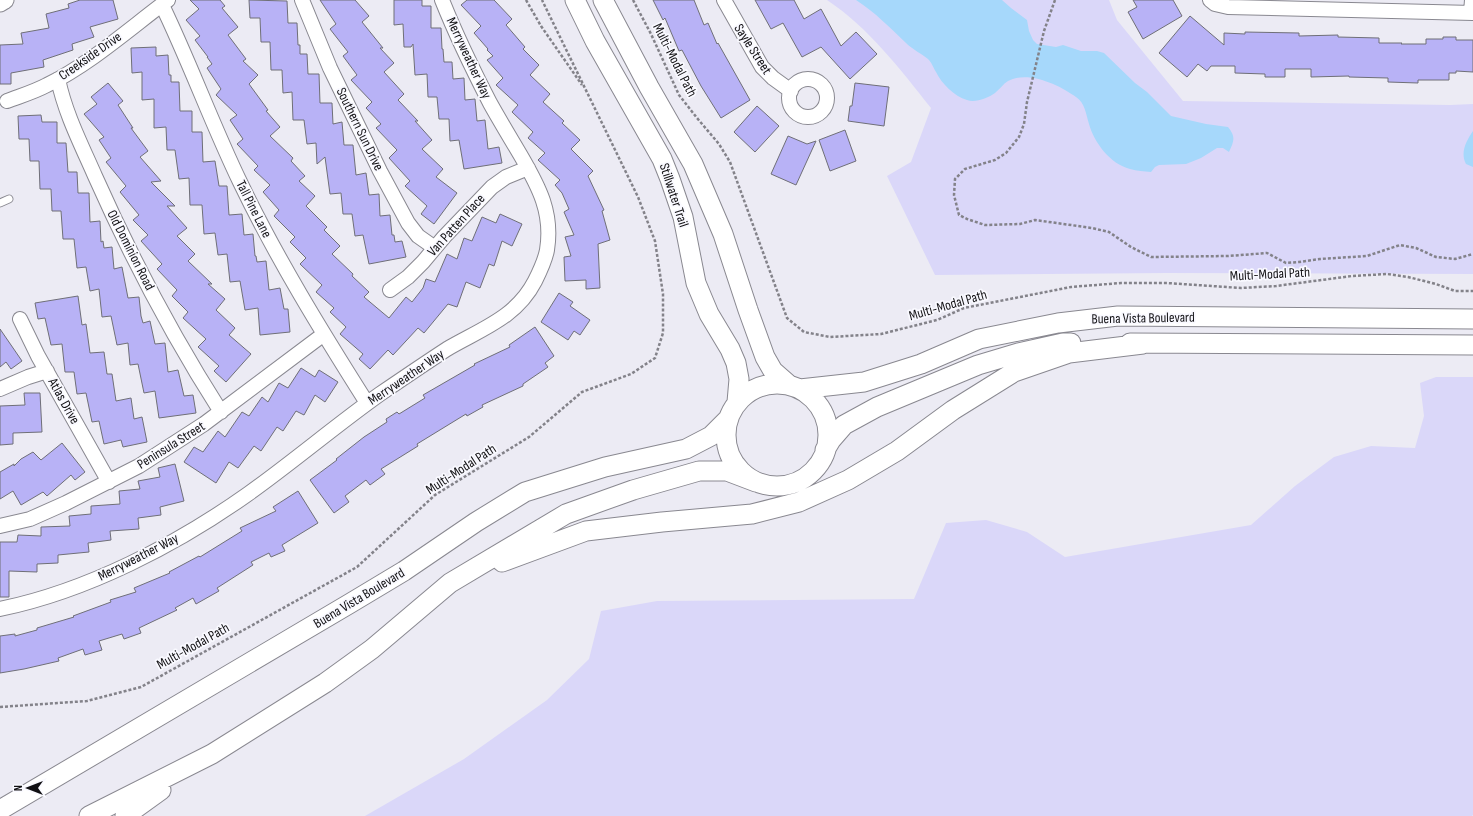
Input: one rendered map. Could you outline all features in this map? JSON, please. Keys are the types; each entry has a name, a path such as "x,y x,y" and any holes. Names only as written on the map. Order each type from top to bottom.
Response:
{"main road":[{"name":"Stillwater Trail","path":"575,0 595,41 662,159 683,217 696,283 709,314 730,349 736,363 739,379 737,402"},
{"name":"Stillwater Trail","path":"603,0 649,87 693,164 723,234 748,310 773,372 794,387"},
{"name":"Buena Vista Boulevard","path":"794,387 864,382 920,364 979,339 1058,323 1118,316 1473,319"},
{"name":"Buena Vista Boulevard","path":"825,450 831,440 844,425 877,406 978,365 1018,353 1063,343 1112,341 1143,344 1261,343 1473,345"},
{"path":"450,583 586,531 662,522 752,514 799,502 848,480 897,451 953,410 1014,372 1069,353 1143,344"},
{"name":"Buena Vista Boulevard","path":"0,810 404,571 476,522 525,492 605,467 686,449 711,436 728,419 737,402 750,392 763,385 778,383 794,387 813,398 822,410 827,426 828,442 823,457 814,470 802,480 787,485 772,486 756,482 727,470 699,470 633,490 566,514 450,583 372,650 325,683 212,754 89,816"},
{"name":"Buena Vista Boulevard","path":"728,419 726,434 728,448 734,462 744,474 756,482"},
{"path":"125,816 212,754"}],"street":[{"path":"0,3 5,0"},
{"name":"Southern Sun Drive","path":"302,0 330,68 408,223 418,236 435,248"},
{"name":"Merryweather Way","path":"0,609 42,599 65,591 124,566 166,545 204,523 247,495 342,421 447,350 510,313 524,299 542,268 549,227 545,206 538,186 490,102 442,0"},
{"name":"Sayle Street","path":"724,0 762,67 773,78 790,90"},
{"path":"1210,0 1215,4 1228,7 1339,5 1472,9"},
{"name":"Creekside Drive","path":"7,101 46,86 58,79 99,53 165,2"},
{"name":"Tall Pine Lane","path":"165,2 175,33 240,183 268,238 324,334 368,403"},
{"name":"Old Dominion Road","path":"58,79 66,110 107,204 164,315 220,412"},
{"name":"Van Patten Place","path":"390,290 408,277 423,262 444,237 492,187 506,177 528,168"},
{"name":"Atlas Drive","path":"20,319 47,371 110,482"},
{"name":"Peninsula Street","path":"0,526 30,519 66,503 110,482 151,458 220,412 324,334"},
{"path":"0,389 47,371"}],"lane":[{"path":"0,203 9,199"}],"path":[{"name":"Multi-Modal Path","path":"526,0 541,26 587,92"},
{"name":"Multi-Modal Path","path":"0,707 87,701 141,687 357,567 435,495 529,437 582,392 632,374 656,358 663,333 663,294 655,241 638,197 542,0"},
{"name":"Multi-Modal Path","path":"633,0 651,34 679,95 719,144 730,162 787,318 804,332 830,337 881,334 937,320 964,308 1071,287 1121,283 1168,283 1241,288 1276,286 1352,276 1387,274 1408,277 1436,284 1455,291 1473,291"},
{"path":"1055,0 1044,32 1030,87 1024,124 1019,137 1006,153 995,160 965,169 955,179 954,194 959,215 985,225 1020,224 1035,220 1092,228 1109,232 1131,247 1152,257 1228,256 1267,253 1286,263 1367,256 1400,245 1416,248 1436,257 1455,259 1473,254"}],"shaded area":[{"path":"827,0 1109,0 1117,20 1183,101 1450,105 1473,104 1473,274 1166,273 935,275 887,176 911,162 931,108 896,64 870,36 857,23"},
{"path":"856,0 1002,0 1027,20 1029,31 1033,40 1037,44 1056,47 1063,45 1081,51 1097,51 1104,53 1171,116 1206,124 1228,127 1233,136 1232,145 1229,152 1223,148 1217,148 1201,158 1186,164 1159,165 1151,172 1133,170 1116,162 1099,145 1091,131 1081,102 1069,92 1044,80 1025,77 1008,81 995,93 981,100 970,101 962,98 953,93 945,85 928,59 909,45 876,15"},
{"path":"1473,131 1473,167 1466,164 1464,160 1464,151 1466,143"},
{"path":"1436,377 1473,377 1472,816 365,816 464,759 547,700 589,659 601,611 657,601 914,599 946,523 986,520 1027,532 1065,557 1251,525 1295,486 1334,457 1371,446 1415,448 1424,416 1420,383"}],"building":[{"path":"80,0 113,0 118,19 90,27 94,37 72,44 73,50 43,60 44,67 11,73 11,84 0,84 0,45 23,44 21,33 49,28 46,14 69,8 68,4"},
{"path":"190,0 220,0 225,6 222,8 238,27 228,35 246,59 243,61 258,75 249,84 268,110 266,111 280,127 270,136 293,158 291,161 305,176 299,181 315,196 306,206 327,227 324,230 340,246 332,254 369,292 364,297 389,318 406,297 412,302 423,288 426,279 435,282 447,254 457,259 464,238 472,241 482,217 496,223 500,214 522,224 512,246 502,241 494,266 489,264 480,288 466,282 457,307 448,304 424,333 418,328 393,355 388,350 370,369 359,359 363,354 340,334 346,327 330,312 334,308 316,292 322,285 300,264 306,258 290,242 295,237 274,216 279,210 263,192 270,185 254,170 258,166 237,144 243,139 230,120 237,115 216,95 221,89 207,68 212,64 195,40 200,36 186,20 199,9"},
{"path":"249,0 287,1 288,23 297,23 298,45 300,45 300,54 307,54 308,74 319,74 320,103 332,103 333,124 342,122 344,145 353,145 356,175 366,173 369,195 379,194 380,216 390,215 392,235 394,235 395,242 402,241 406,257 369,264 363,235 355,236 352,214 343,214 341,193 330,194 325,157 317,164 316,143 307,144 304,120 293,120 292,92 283,93 282,70 271,70 270,42 261,42 260,18 250,18"},
{"path":"320,0 355,0 369,16 362,22 383,48 380,48 394,63 384,72 404,94 398,100 418,121 415,121 432,140 422,149 443,169 436,177 457,193 434,224 421,214 427,206 405,186 410,181 389,158 397,150 376,128 381,124 366,108 372,102 351,80 357,75 343,56 348,52 330,29 336,24"},
{"path":"394,0 422,0 422,6 431,6 431,28 441,28 444,62 452,62 453,79 464,78 465,100 475,99 477,121 485,120 488,149 499,147 502,163 464,169 459,140 450,141 449,119 439,119 437,97 428,97 427,74 415,75 413,44 411,47 404,47 403,24 394,25"},
{"path":"467,0 494,0 512,19 506,25 525,47 523,49 539,65 530,75 550,94 543,102 564,121 562,123 580,140 571,149 593,171 588,176 604,210 602,211 610,240 598,244 600,288 586,289 586,280 565,281 564,257 571,256 565,237 574,235 564,212 569,209 562,193 555,185 560,180 538,160 545,153 528,138 533,132 512,112 518,105 496,85 503,78 487,60 493,56 474,33 481,26 461,5"},
{"path":"653,0 694,0 704,25 708,23 717,44 718,43 750,100 721,118 701,86 682,50 679,51 665,18 663,20"},
{"path":"755,0 794,0 804,19 821,9 841,46 856,32 877,54 850,79 821,47 802,57 783,23 771,29"},
{"path":"1133,0 1173,0 1182,16 1143,39 1128,12 1137,7"},
{"path":"1190,16 1224,45 1224,33 1245,34 1245,32 1299,33 1299,36 1338,35 1338,37 1379,38 1379,43 1402,43 1401,44 1426,44 1426,39 1443,39 1443,37 1456,37 1456,40 1473,40 1473,72 1456,71 1456,73 1449,73 1449,80 1418,80 1418,83 1388,82 1388,78 1349,76 1311,77 1311,69 1285,69 1285,77 1265,77 1265,74 1235,73 1235,66 1211,66 1207,71 1198,64 1187,77 1159,53"},
{"path":"156,47 156,56 168,55 169,75 171,75 171,82 179,82 180,111 192,111 192,132 202,132 203,162 215,161 219,186 227,186 229,215 242,214 244,235 253,234 257,262 266,261 269,290 280,288 284,309 288,309 290,332 260,335 258,308 245,310 240,281 230,282 227,254 218,255 215,233 204,234 202,205 190,205 189,178 179,179 175,150 167,150 166,127 154,128 154,99 142,100 142,72 132,73 131,48"},
{"path":"108,83 123,101 118,105 133,128 131,128 148,151 140,157 161,181 151,182 175,206 167,206 187,228 177,236 195,254 188,261 212,284 208,284 225,299 216,310 235,328 229,335 251,354 226,382 214,371 219,366 198,347 206,339 183,318 188,312 172,296 177,290 157,269 162,264 141,241 148,235 133,220 139,215 120,192 126,186 106,162 111,158 99,140 104,137 84,114 97,104 91,97"},
{"path":"855,83 889,87 884,126 848,121 850,106 852,106"},
{"path":"757,106 779,126 755,152 734,132"},
{"path":"41,115 42,122 57,122 57,143 66,143 68,172 77,172 78,193 89,193 90,222 100,221 101,242 103,241 104,248 112,247 114,269 122,267 128,298 139,297 143,323 150,321 155,344 165,343 168,372 178,370 184,396 193,395 196,413 159,418 155,391 144,393 138,364 130,365 128,343 117,345 111,316 102,317 99,289 90,291 86,267 77,268 74,239 63,239 61,211 52,211 51,189 40,189 39,161 30,161 29,139 19,139 18,116"},
{"path":"845,130 856,161 830,171 819,140"},
{"path":"788,136 807,144 816,141 796,185 771,174"},
{"path":"559,293 573,302 570,306 590,320 580,335 574,331 568,340 541,322"},
{"path":"78,296 82,325 86,324 90,353 104,352 107,374 112,374 116,401 131,398 134,419 142,417 147,442 123,447 121,440 104,444 99,421 92,422 86,393 77,394 74,372 65,372 62,344 51,345 45,318 38,319 35,303"},
{"path":"535,327 554,356 545,363 548,367 523,384 523,386 482,405 483,407 467,416 466,414 417,444 418,446 381,469 385,474 370,485 366,480 345,496 349,502 334,513 310,480 364,437 387,422 386,419 397,412 399,414 425,398 423,395 475,365 474,364 510,347 509,345"},
{"path":"0,329 22,361 11,369 6,362 0,367"},
{"path":"301,368 315,377 319,370 338,382 325,402 315,395 304,415 296,411 283,431 277,427 261,451 254,446 238,468 229,462 216,483 184,462 194,447 203,452 218,431 225,437 242,412 249,416 262,397 268,402 279,383 288,388"},
{"path":"24,393 40,393 42,432 13,433 13,444 0,445 0,406 25,405"},
{"path":"62,443 85,472 75,480 71,475 47,496 43,492 21,505 13,491 0,499 0,472 14,464 14,466 21,459 33,452 41,460"},
{"path":"175,464 184,501 160,507 161,515 138,518 139,529 110,531 111,540 88,543 89,552 58,555 58,563 37,564 37,572 9,571 9,597 0,597 0,542 17,542 18,535 41,536 41,527 70,526 69,516 91,514 91,506 120,504 119,491 140,489 138,481 160,477 158,468"},
{"path":"298,491 318,523 282,545 285,551 271,557 269,553 251,562 253,565 217,588 219,591 196,604 193,598 175,608 177,610 139,628 141,633 124,639 122,634 99,641 102,650 85,655 83,649 58,658 59,661 0,673 0,636 15,634 15,636 37,630 37,628 74,617 73,616 111,602 110,600 136,592 134,588 170,573 169,572 199,556 200,557 242,531 240,528 276,511 273,507"}]}
